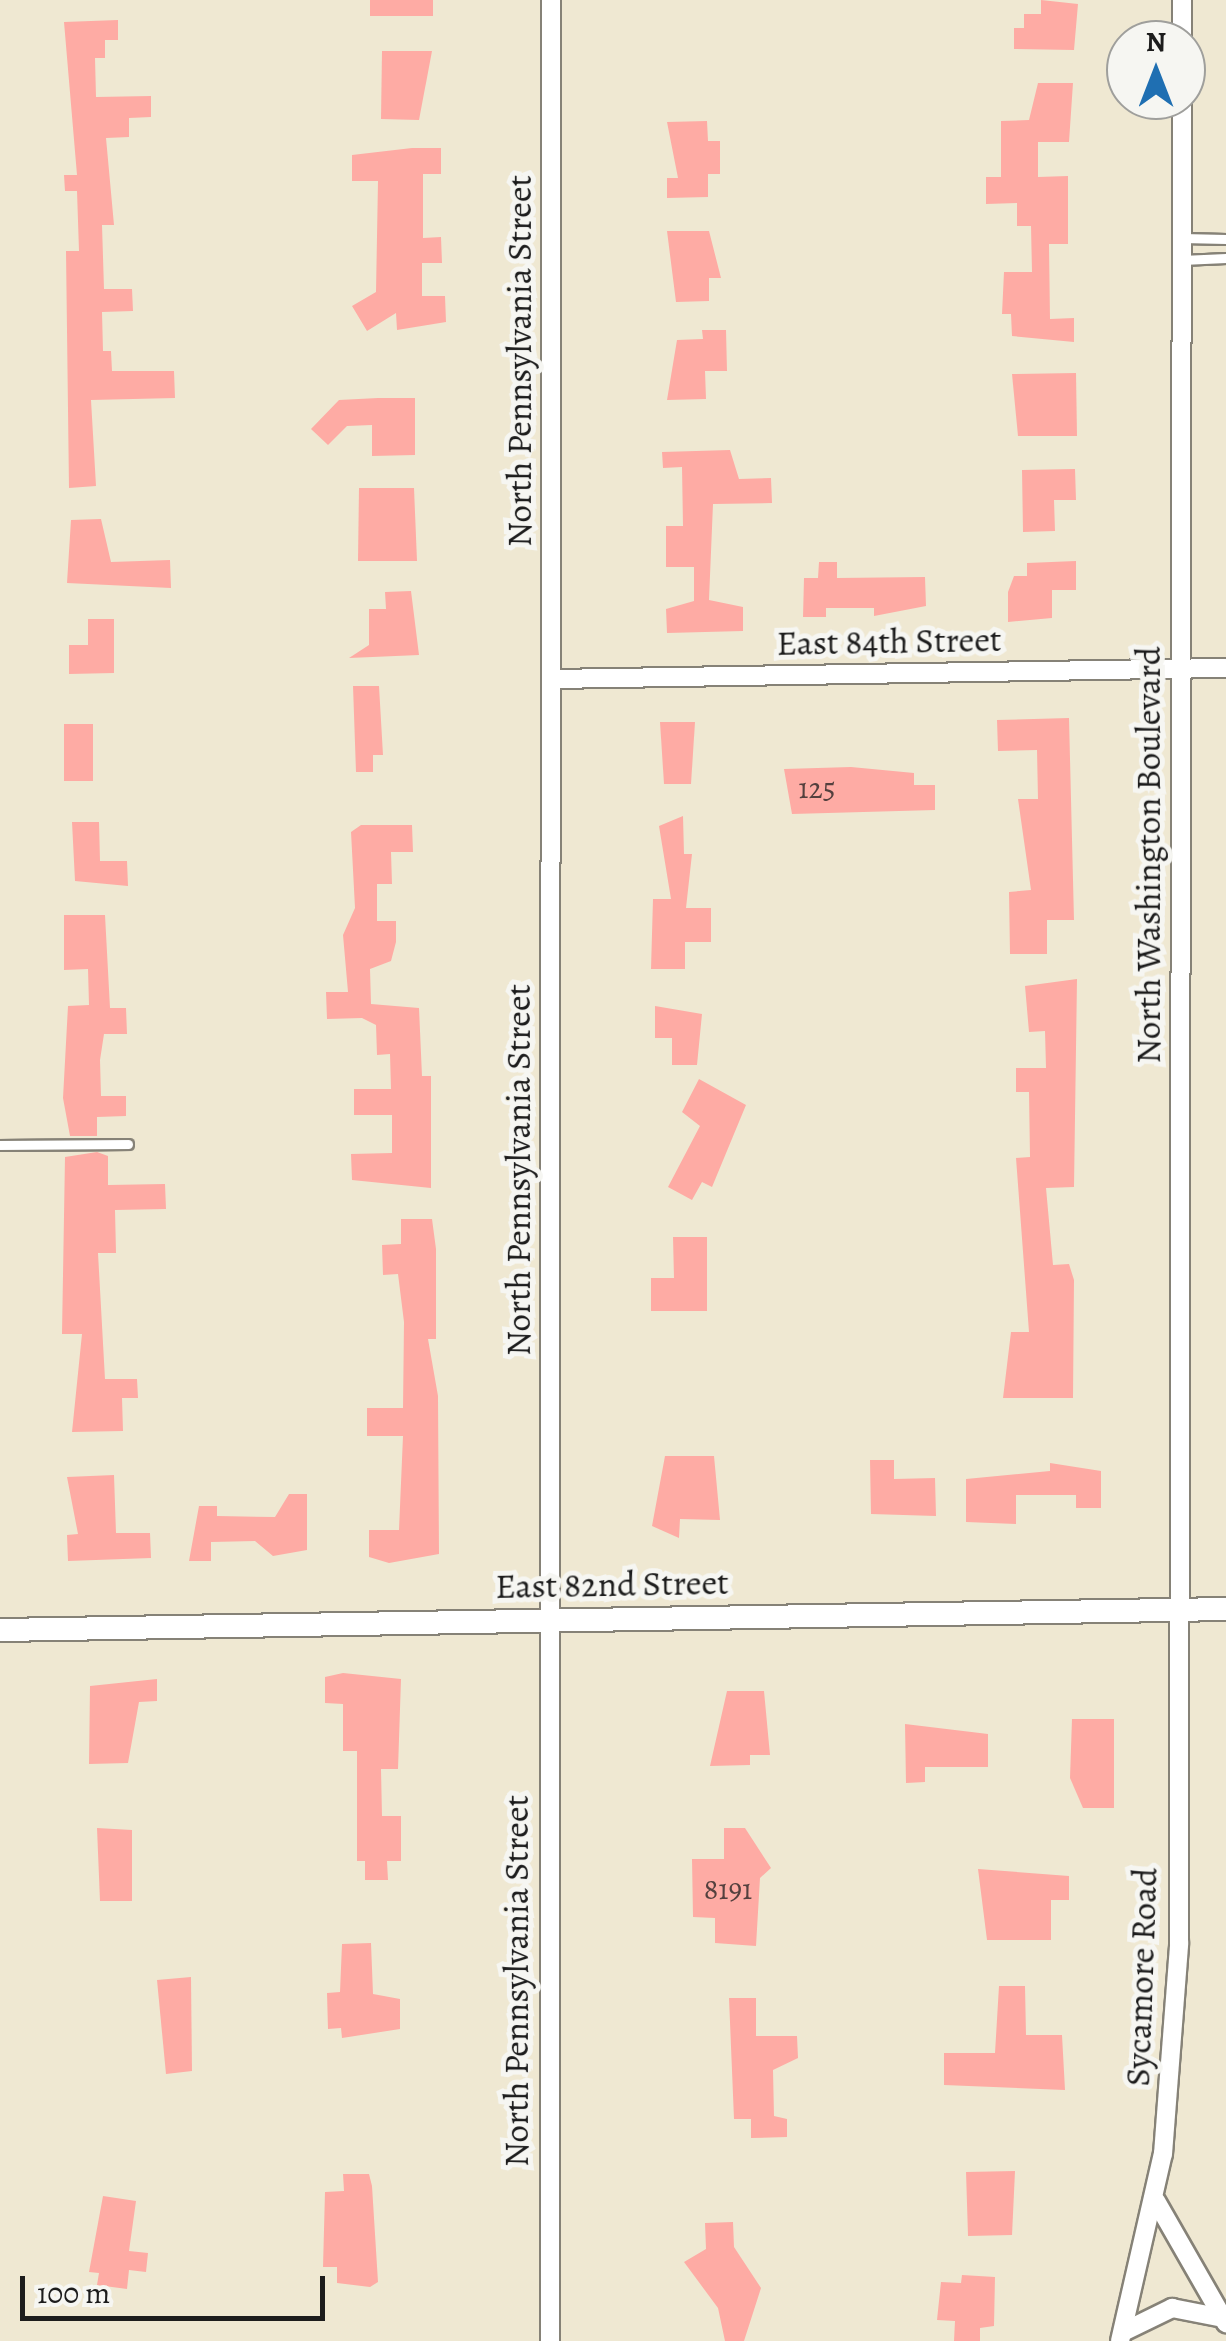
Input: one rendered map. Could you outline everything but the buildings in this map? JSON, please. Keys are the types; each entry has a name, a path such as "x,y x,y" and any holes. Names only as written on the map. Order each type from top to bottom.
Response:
{"street":[{"name":"North Pennsylvania Street","path":"550,2341 551,0"},
{"name":"North Washington Boulevard","path":"1178,1610 1182,120"},
{"name":"East 84th Street","path":"552,680 1226,668"},
{"name":"East 82nd Street","path":"0,1630 1226,1608"},
{"name":"Sycamore Road","path":"1122,2337 1156,2201 1179,1944 1178,1610"},
{"path":"1156,2201 1224,2321"},
{"path":"1122,2337 1172,2308 1224,2321"}],"lane":[{"path":"1182,238 1226,239"},
{"path":"1182,260 1226,258"},
{"path":"0,1145 128,1144"}]}
